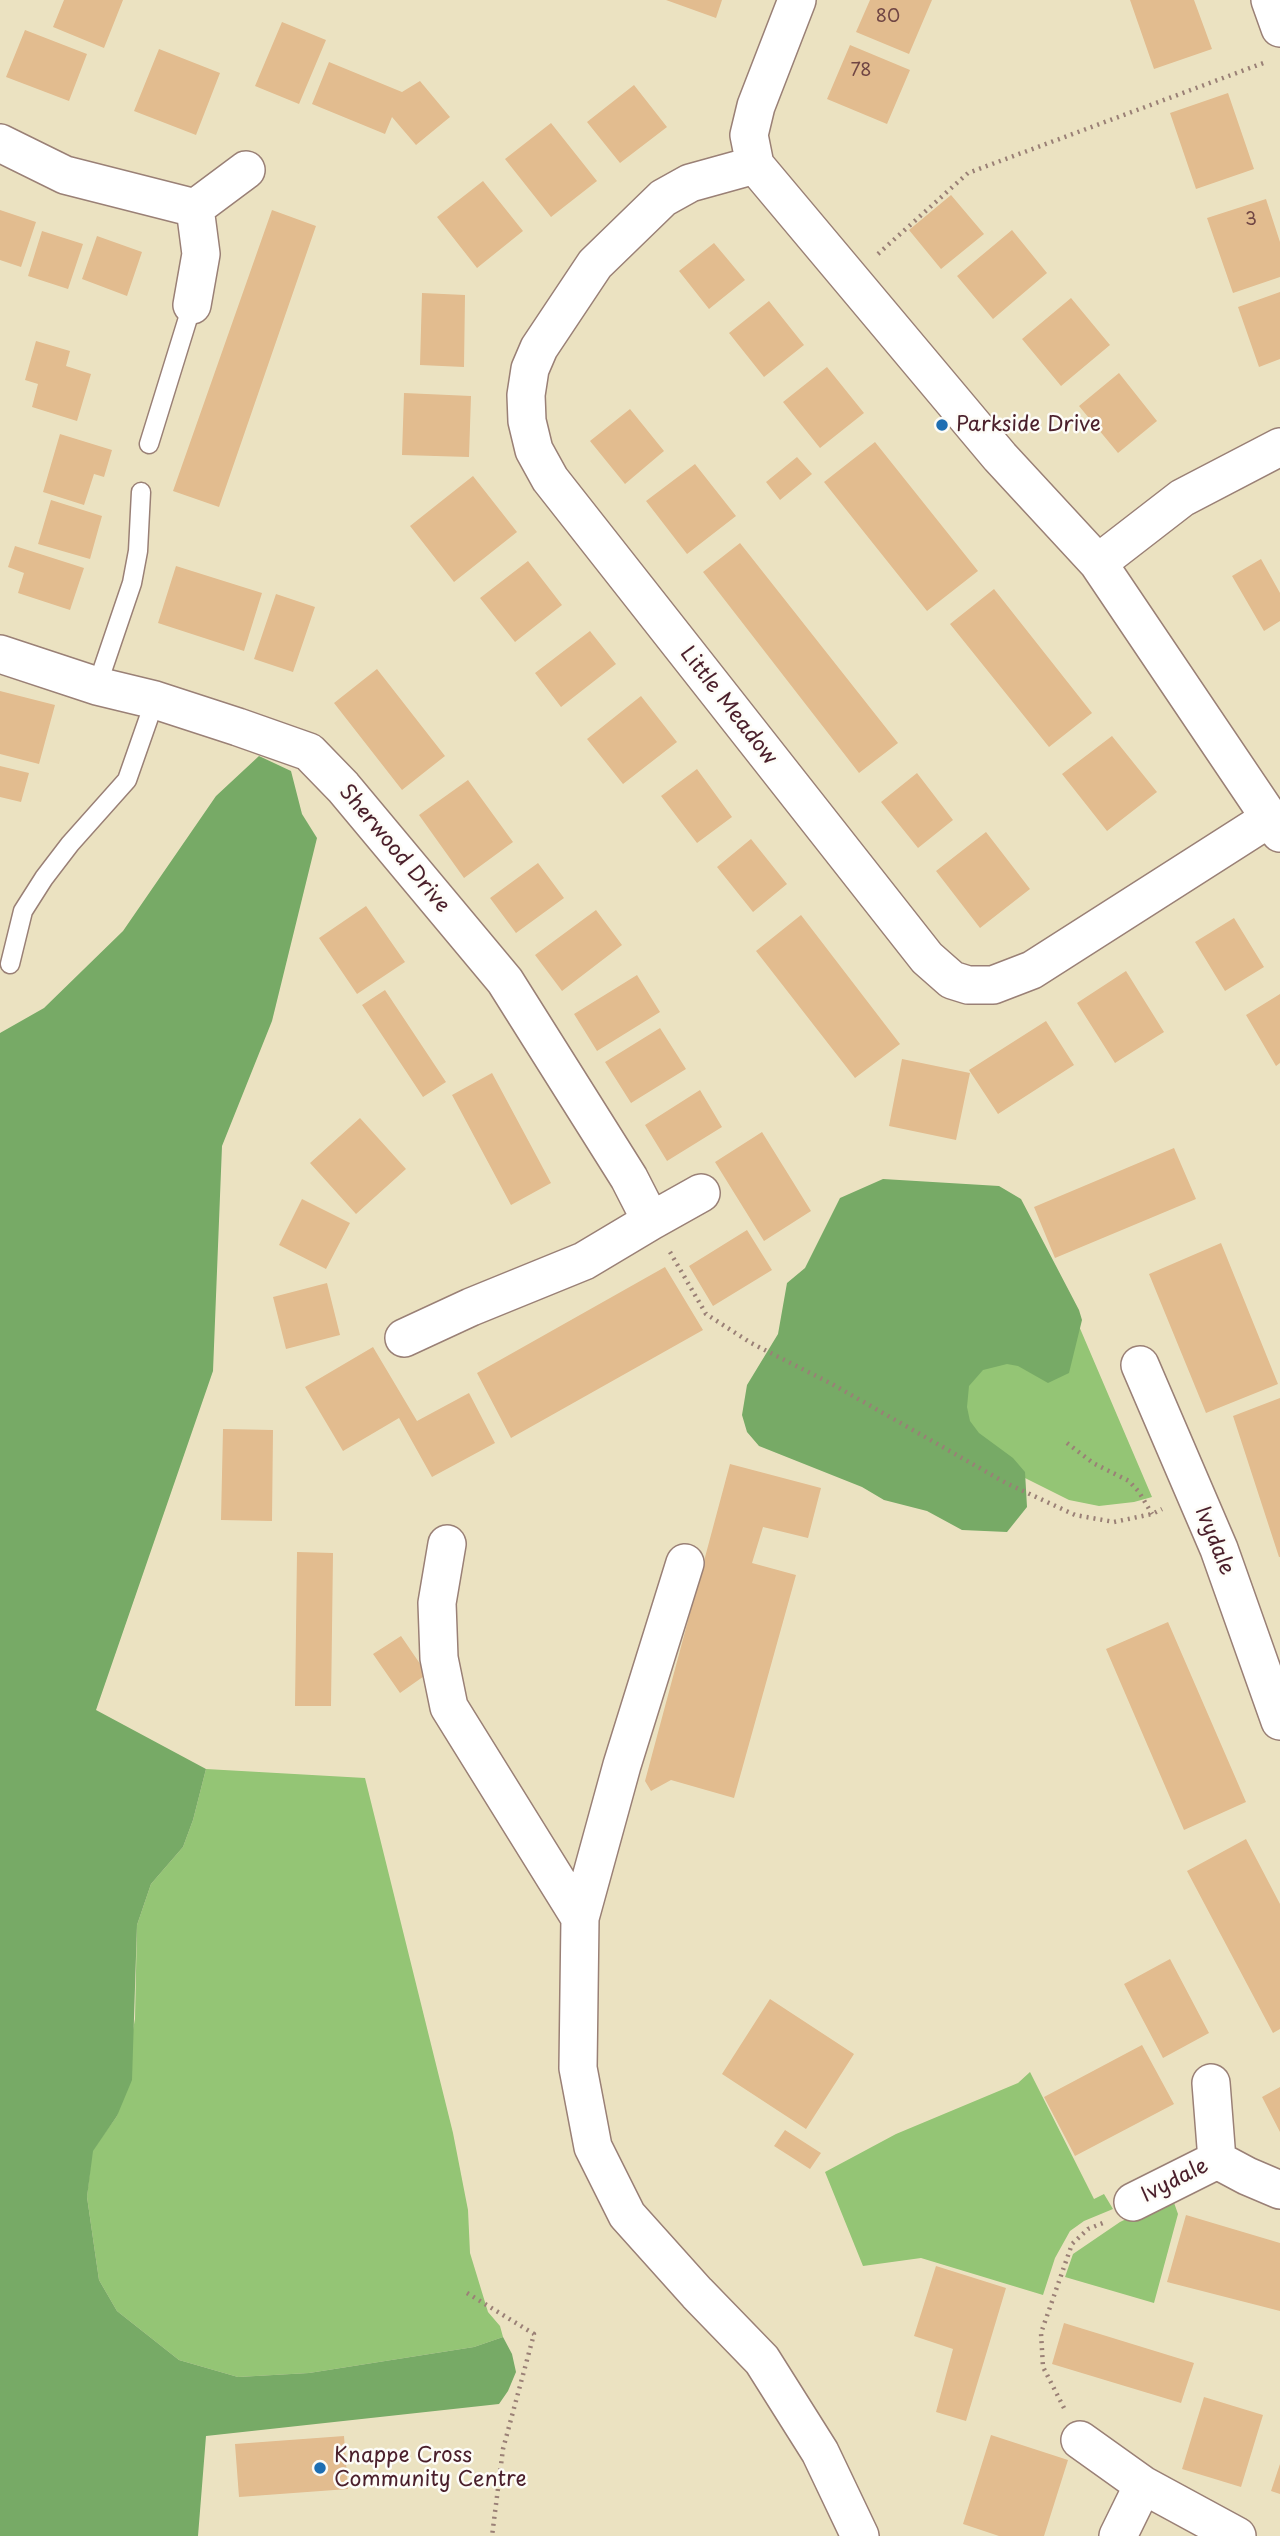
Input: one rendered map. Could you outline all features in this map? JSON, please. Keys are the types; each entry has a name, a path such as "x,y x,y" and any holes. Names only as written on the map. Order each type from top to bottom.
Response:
{"street":[{"path":"797,0 755,106 749,135 755,166 1000,457 1098,563 1275,826"},
{"path":"1270,0 1274,45"},
{"path":"0,143 65,175 195,208"},
{"name":"Little Meadow","path":"755,166 690,183 663,198 595,264 540,348 530,369 526,395 527,421 534,450 550,479 918,947 952,980 968,985 993,985 1032,970 1275,826"},
{"path":"195,208 246,170"},
{"path":"192,305 201,254 195,208"},
{"path":"1098,563 1182,498 1280,447"},
{"name":"Sherwood Drive","path":"0,654 97,686 155,700 309,752 343,787 505,981 629,1178 651,1221"},
{"path":"404,1338 471,1307 584,1261 701,1193"},
{"name":"Ivydale","path":"1140,1365 1219,1549 1280,1721"},
{"path":"447,1544 437,1602 439,1658 449,1707 580,1918"},
{"path":"685,1563 622,1765 580,1918 578,2068 593,2147 627,2215 762,2360 820,2452 860,2536"},
{"name":"Ivydale","path":"1211,2083 1217,2160"},
{"name":"Ivydale","path":"1217,2160 1280,2190"},
{"name":"Ivydale","path":"1133,2202 1217,2160"},
{"path":"1080,2440 1143,2485 1237,2536"},
{"path":"1118,2536 1143,2485"}],"lane":[{"path":"149,444 192,305"},
{"path":"97,686 132,583 138,551 141,492"},
{"path":"10,964 23,911 70,844 127,780 155,700"}],"path":[{"path":"850,279 968,173 1274,45"},
{"path":"651,1221 706,1314 751,1343 832,1384 1006,1483 1075,1515 1114,1522 1153,1514 1196,1494"},
{"path":"1067,1443 1093,1463 1129,1482 1153,1514"},
{"path":"1080,2440 1043,2367 1041,2333 1072,2244 1088,2229 1125,2214 1133,2202"},
{"path":"467,2293 534,2334 503,2449 492,2536"}],"green space":[{"path":"259,756 291,771 302,814 317,838 272,1021 222,1146 213,1371 96,1710 206,1769 183,1847 151,1884 137,1925 132,2080 117,2116 93,2151 87,2197 99,2280 117,2311 179,2360 238,2377 309,2373 474,2347 503,2337 512,2354 516,2372 499,2404 206,2436 198,2536 0,2536 0,1033 44,1008 123,931 216,796"},
{"path":"883,1179 999,1186 1021,1199 1079,1310 1082,1320 1069,1373 1048,1383 1018,1366 1007,1364 983,1370 969,1386 967,1407 970,1421 979,1433 1013,1458 1025,1472 1027,1507 1007,1532 962,1530 927,1511 884,1500 862,1487 759,1446 747,1432 742,1415 747,1385 778,1334 787,1283 805,1268 840,1198"},
{"path":"1067,1298 1152,1497 1099,1506 1069,1500 987,1459 921,1417"},
{"path":"206,1769 365,1778 453,2133 468,2210 470,2253 488,2312 500,2326 503,2337 474,2347 309,2373 238,2377 179,2360 117,2311 99,2280 87,2197 92,2151 117,2116 135,2019 137,1925 151,1884 183,1847"},
{"path":"1030,2072 1094,2199 1104,2194 1113,2209 1084,2221 1070,2231 1055,2258 1043,2295 921,2258 863,2266 825,2172 896,2134 1018,2083"},
{"path":"1172,2197 1178,2214 1154,2303 1065,2277 1073,2254 1120,2222"}],"building":[{"path":"64,0 123,0 104,48 53,27"},
{"path":"666,0 722,0 716,18"},
{"path":"870,0 932,0 909,54 856,32"},
{"path":"1130,0 1194,0 1212,49 1154,69"},
{"path":"282,22 326,40 299,104 255,86"},
{"path":"25,30 87,54 69,101 6,77"},
{"path":"850,45 910,70 887,124 827,99"},
{"path":"159,49 220,73 196,135 134,111"},
{"path":"329,62 402,92 420,81 450,117 416,145 392,117 385,134 312,104"},
{"path":"634,85 667,127 620,163 587,122"},
{"path":"1228,93 1254,169 1196,189 1170,113"},
{"path":"551,123 597,181 551,217 505,159"},
{"path":"483,181 523,231 477,268 437,217"},
{"path":"951,195 984,234 941,269 909,230"},
{"path":"1266,199 1280,242 1280,277 1233,293 1207,218"},
{"path":"0,210 36,222 21,267 0,260"},
{"path":"272,210 316,226 219,507 173,491"},
{"path":"1012,230 1047,273 993,319 957,276"},
{"path":"42,231 83,244 68,289 28,276"},
{"path":"97,236 142,252 127,296 82,279"},
{"path":"714,243 745,280 709,309 679,271"},
{"path":"1280,292 1280,359 1259,367 1238,307"},
{"path":"422,293 465,295 464,367 420,365"},
{"path":"1071,298 1110,345 1061,386 1022,339"},
{"path":"769,301 804,345 764,377 729,333"},
{"path":"36,341 70,351 66,366 91,374 77,421 32,407 38,384 25,380"},
{"path":"827,367 864,413 820,448 783,402"},
{"path":"1119,373 1157,421 1118,453 1079,406"},
{"path":"404,393 471,396 469,457 402,455"},
{"path":"630,409 664,451 625,484 590,441"},
{"path":"60,434 112,450 104,477 94,474 84,505 43,492"},
{"path":"875,442 978,571 927,611 824,482"},
{"path":"797,457 812,474 780,500 766,482"},
{"path":"695,464 736,516 687,554 646,501"},
{"path":"473,476 517,532 454,582 410,526"},
{"path":"51,500 102,516 90,559 38,544"},
{"path":"740,543 898,743 859,773 703,572"},
{"path":"15,546 84,568 70,610 18,593 24,573 8,567"},
{"path":"1261,559 1280,593 1280,621 1264,631 1232,576"},
{"path":"528,561 562,605 515,642 480,598"},
{"path":"176,566 262,593 244,651 158,623"},
{"path":"994,589 1092,713 1049,747 950,624"},
{"path":"276,594 315,607 293,672 254,659"},
{"path":"590,631 616,664 561,707 535,673"},
{"path":"377,669 445,756 402,790 334,703"},
{"path":"0,691 55,705 39,764 0,754"},
{"path":"641,696 677,742 623,784 587,739"},
{"path":"1112,736 1157,792 1107,831 1062,774"},
{"path":"0,766 29,773 21,802 0,797"},
{"path":"697,769 732,817 697,843 661,796"},
{"path":"917,773 953,820 918,848 881,802"},
{"path":"468,780 513,842 464,878 419,815"},
{"path":"986,832 1030,889 980,928 936,871"},
{"path":"751,839 787,884 753,912 717,867"},
{"path":"538,863 564,898 516,933 490,898"},
{"path":"366,906 405,962 357,994 319,938"},
{"path":"596,910 622,945 562,991 535,955"},
{"path":"801,915 900,1044 855,1078 756,951"},
{"path":"1234,918 1264,967 1225,991 1195,942"},
{"path":"1126,971 1164,1032 1115,1063 1077,1003"},
{"path":"637,975 660,1012 597,1051 574,1014"},
{"path":"385,990 446,1082 423,1097 362,1005"},
{"path":"1280,994 1280,1063 1276,1066 1246,1015"},
{"path":"1046,1021 1074,1065 998,1114 969,1070"},
{"path":"660,1028 686,1069 631,1103 605,1062"},
{"path":"902,1059 970,1073 956,1140 889,1126"},
{"path":"492,1073 551,1183 511,1205 452,1095"},
{"path":"700,1090 722,1127 667,1161 645,1125"},
{"path":"360,1118 406,1169 356,1214 310,1163"},
{"path":"762,1132 811,1211 764,1241 715,1162"},
{"path":"1174,1148 1196,1199 1055,1258 1034,1207"},
{"path":"302,1199 350,1223 326,1269 279,1245"},
{"path":"747,1230 772,1270 713,1306 689,1266"},
{"path":"1221,1243 1278,1384 1206,1413 1149,1274"},
{"path":"665,1267 703,1330 511,1438 477,1373"},
{"path":"327,1283 340,1335 286,1349 273,1297"},
{"path":"373,1347 417,1421 469,1393 495,1443 432,1477 399,1418 343,1451 305,1387"},
{"path":"1280,1398 1280,1557 1279,1557 1233,1416"},
{"path":"223,1429 273,1430 272,1521 221,1520"},
{"path":"730,1464 821,1488 808,1538 763,1527 752,1563 796,1575 734,1798 671,1780 651,1791 645,1781"},
{"path":"297,1552 333,1553 331,1706 295,1706"},
{"path":"1168,1622 1246,1802 1184,1830 1106,1649"},
{"path":"401,1636 427,1674 400,1693 373,1654"},
{"path":"1246,1839 1280,1904 1280,2029 1273,2033 1187,1871"},
{"path":"1170,1959 1209,2033 1163,2058 1124,1984"},
{"path":"770,1999 854,2054 806,2129 722,2074"},
{"path":"1142,2045 1174,2104 1075,2156 1044,2097"},
{"path":"1280,2087 1280,2132 1262,2097"},
{"path":"785,2130 821,2153 810,2169 774,2146"},
{"path":"1186,2215 1280,2243 1280,2311 1167,2282"},
{"path":"936,2266 1006,2288 966,2421 936,2412 953,2349 914,2336"},
{"path":"1064,2323 1194,2363 1181,2403 1052,2364"},
{"path":"1204,2397 1263,2415 1241,2487 1182,2469"},
{"path":"991,2435 1068,2460 1044,2536 999,2536 963,2524"},
{"path":"344,2436 348,2489 239,2497 235,2444"},
{"path":"1280,2464 1280,2494 1271,2491"}],"place":[{"name":"Parkside Drive","path":"942,425"},
{"name":"Knappe Cross Community Centre","path":"320,2468"}]}
